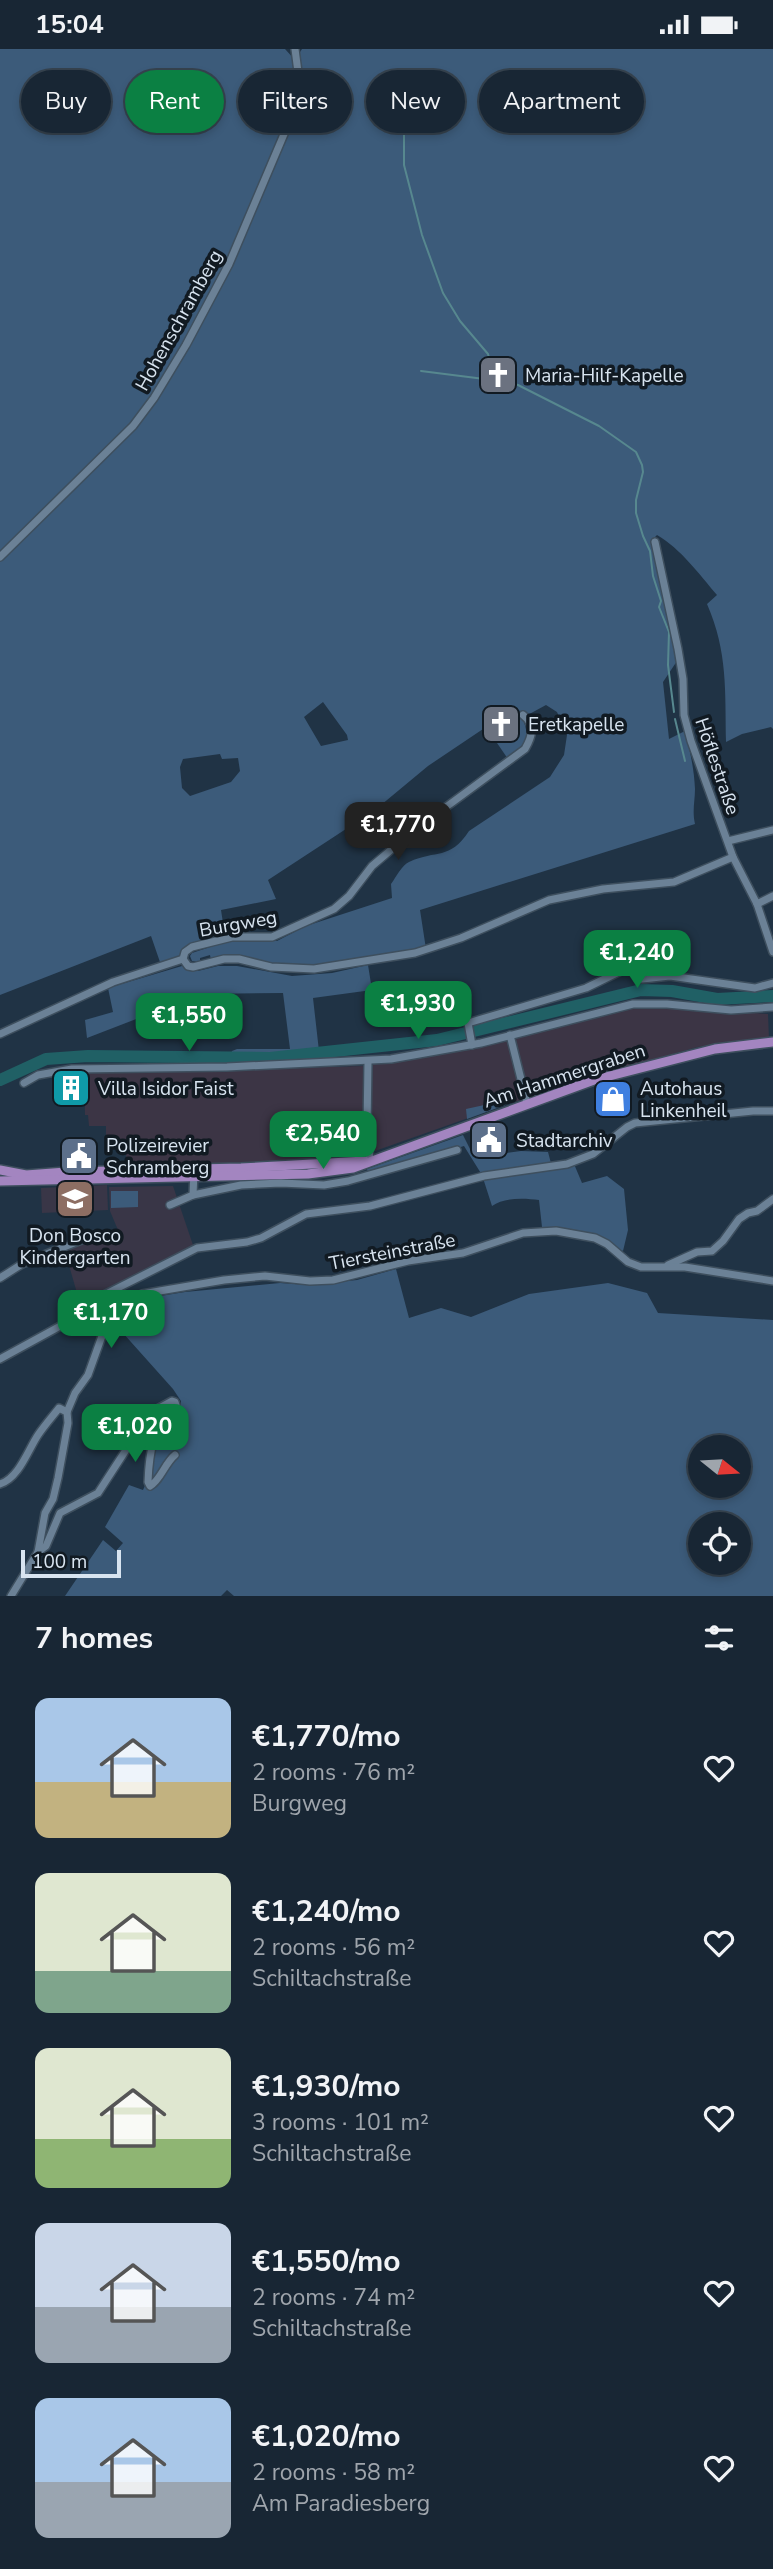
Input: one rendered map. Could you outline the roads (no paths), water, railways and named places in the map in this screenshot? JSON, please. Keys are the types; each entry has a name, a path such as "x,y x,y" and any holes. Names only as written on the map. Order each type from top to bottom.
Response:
{"main road":[{"name":"Am Hammergraben","path":"194,1173 370,1161 594,1080 715,1049 773,1042"},
{"path":"0,1170 26,1175 77,1171 194,1173"},
{"path":"0,1181 194,1173"}],"street":[{"name":"Hohenschramberg","path":"0,557 133,426 154,398 186,345 229,264 290,120 298,72 295,49"},
{"name":"Höflestraße","path":"655,542 678,649 683,679 684,715 702,775 733,857 757,904 773,951"},
{"name":"Burgweg","path":"0,1034 113,982 183,959 185,952 192,947 232,937 271,937 331,911 342,904 372,866 404,838 525,749 532,730 531,723 523,715"},
{"path":"728,841 773,830"},
{"path":"183,959 188,966 193,967 231,959 271,967 314,969 402,955 461,938 549,900 603,889 674,882 733,857"},
{"path":"757,904 773,896"},
{"path":"471,1042 468,1023 586,988 626,968"},
{"path":"642,979 670,976 755,988 773,983"},
{"path":"24,1083 38,1075 72,1069 368,1062 510,1035 633,1004 731,1010 773,1007"},
{"path":"510,1035 527,1103"},
{"path":"368,1062 367,1128 370,1161"},
{"path":"84,1313 100,1297 197,1248 247,1243 306,1215 370,1206 484,1176 567,1164 593,1154 635,1123 773,1111"},
{"path":"170,1205 193,1195 241,1185 324,1185 348,1181 457,1150"},
{"path":"193,1195 194,1173"},
{"name":"Tiersteinstraße","path":"667,1266 697,1252 712,1251 739,1219 757,1211 773,1199"},
{"name":"Tiersteinstraße","path":"0,1359 84,1313 116,1305 142,1294 265,1276 310,1281 332,1280 408,1261 463,1253 523,1233 547,1231 595,1238 607,1244 628,1262 641,1267 667,1266 773,1281"},
{"path":"0,1278 22,1264 96,1234"},
{"path":"0,1484 7,1482 14,1475 38,1434 63,1410 88,1375 102,1336 117,1313 116,1305"},
{"path":"38,1552 46,1546 60,1513 98,1493 150,1413 172,1401 176,1405 159,1425 153,1442 148,1472 150,1486 156,1482 164,1466 175,1455"},
{"path":"11,1596 38,1552 46,1513 58,1478 68,1423 63,1410"}],"waterway":[{"path":"404,133 404,165 422,235 443,293 460,321 488,354 494,379"},
{"path":"421,371 518,385 599,426 636,452 643,472 636,500 636,513 650,551 653,576 661,601 659,607 669,632 668,665 674,712"},
{"path":"675,719 685,761"},
{"path":"0,1080 46,1059 88,1056 270,1058 437,1040 641,990 672,991 717,999 773,996"}],"place":[{"name":"Maria-Hilf-Kapelle","path":"498,375"},
{"name":"Eretkapelle","path":"501,724"},
{"name":"Villa Isidor Faist","path":"71,1088"},
{"name":"Autohaus Linkenheil","path":"613,1099"},
{"name":"Stadtarchiv","path":"489,1140"},
{"name":"Polizeirevier Schramberg","path":"79,1156"},
{"name":"Don Bosco Kindergarten","path":"75,1199"}]}
